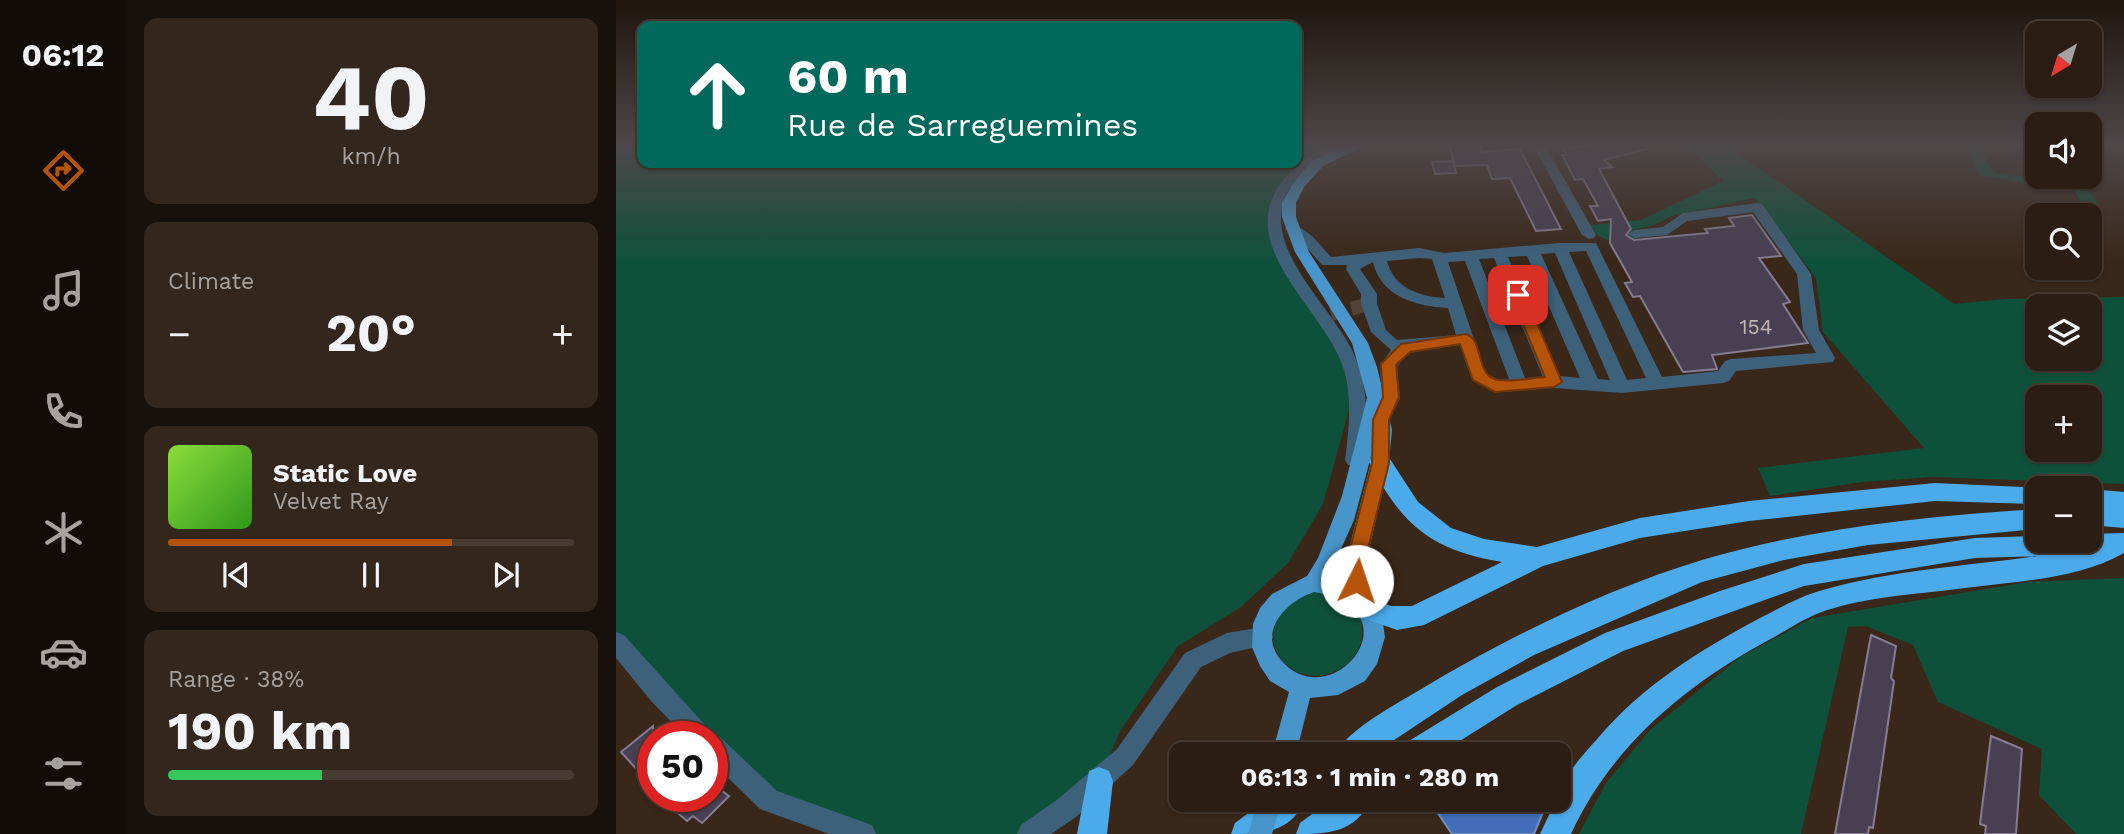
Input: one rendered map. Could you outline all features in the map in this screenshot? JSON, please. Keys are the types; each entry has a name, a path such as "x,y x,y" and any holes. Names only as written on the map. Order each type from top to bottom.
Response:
{"highway":[{"path":"1371,460 1431,530 1480,550 1537,557"},
{"path":"1363,602 1388,618 1403,620 1415,617 1537,557 1640,527 1749,511 1935,492 2025,495"},
{"path":"2102,500 2124,501"},
{"path":"2102,517 2124,518"},
{"path":"1369,742 1487,666 1594,613 1699,572 1813,545 1957,523 2025,520"},
{"path":"1433,742 1507,696 1614,642 1804,575 1975,548 2124,543"},
{"path":"1555,834 1565,809 1592,767 1644,708 1730,646 1826,599 1898,586 2079,561 2124,543"},
{"path":"1092,834 1099,781"},
{"path":"1246,834 1274,812"},
{"path":"1311,834 1339,812"}],"main road":[{"path":"1300,184 1289,203 1292,229 1302,252 1360,343 1381,420 1371,460 1353,484 1332,550 1314,583"},
{"path":"1363,602 1338,586 1314,583 1284,595 1272,607 1265,621 1262,637 1265,653 1273,668 1286,679 1302,686 1322,688 1340,683 1357,673 1368,659 1375,642 1375,625 1363,602 1360,545 1376,394"},
{"path":"1287,742 1302,686"},
{"path":"1260,834 1266,812"}],"street":[{"path":"1286,184 1276,204 1276,239 1328,315 1350,363 1356,385 1357,431 1353,484"},
{"path":"1561,184 1589,235"},
{"path":"1439,258 1478,376 1495,386 1554,382 1622,387 1723,377 1731,365 1827,358 1811,330 1804,274 1757,207 1683,217 1667,232 1635,234"},
{"path":"1292,229 1307,239 1327,262 1431,253 1439,258 1591,246 1657,383"},
{"path":"1559,247 1622,387"},
{"path":"1531,249 1591,383"},
{"path":"1499,252 1554,382"},
{"path":"1471,255 1519,384"},
{"path":"1373,257 1387,280 1398,287 1429,303 1455,303"},
{"path":"1373,257 1355,264 1353,269 1369,294 1369,304 1379,332 1392,345 1406,347 1466,339"},
{"path":"1381,420 1391,397 1389,364 1406,347"},
{"path":"1030,834 1099,781 1125,757 1193,660 1227,643 1262,637"},
{"path":"616,642 687,721"},
{"path":"728,760 769,800 863,834"}],"green space":[{"path":"616,184 1283,184 1271,219 1341,354 1351,403 1323,504 1288,563 1241,607 1178,646 1120,731 1099,781 1029,834 863,834 792,804 728,751 728,721 693,721 616,657"},
{"path":"1717,184 1782,184 1954,304 2025,299 2025,371 2102,371 2102,297 2124,297 2124,484 2102,483 2102,476 2025,476 2025,480 1932,477 1862,482 1770,496 1758,468 1924,448 1823,332 1816,278 1755,198 1672,216 1654,225 1633,230 1637,240 1604,239 1591,225 1641,220"},
{"path":"2063,189 2088,189 2098,203 2081,202 2075,191"},
{"path":"2124,578 2124,834 2076,834 2039,795 2042,749 1938,702 1913,645 1866,626 1848,627 1801,834 1579,834 1606,783 1650,730 1740,657 1812,618 2028,582"},
{"path":"1316,591 1347,599 1356,609 1362,626 1361,643 1344,667 1316,676 1302,674 1288,667 1278,654 1273,632 1288,606"}],"water":[{"path":"1437,812 1543,812 1534,834 1452,834"}],"building":[{"path":"1513,184 1538,184 1561,229 1536,231"},
{"path":"1586,184 1607,184 1631,229 1626,235 1634,240 1708,233 1705,229 1734,226 1729,218 1752,215 1781,256 1759,258 1790,302 1783,304 1808,343 1712,355 1717,369 1683,372 1640,296 1633,297 1625,283 1632,282 1610,243 1611,219 1598,221 1590,206 1598,206"},
{"path":"1871,635 1896,646 1891,678 1894,681 1873,828 1869,827 1868,834 1835,834"},
{"path":"1991,736 2022,749 2016,834 1985,834 1986,826 1980,824"},
{"path":"637,739 637,770 621,752"},
{"path":"676,812 713,812 702,823 693,816 687,821"}],"tunnel":[{"path":"1331,314 1369,304"}],"route":[{"path":"1357,581 1360,545 1380,463 1383,429 1381,420 1391,397 1387,376 1389,364 1406,347 1466,339 1478,376 1495,386 1554,382 1518,295"}]}
